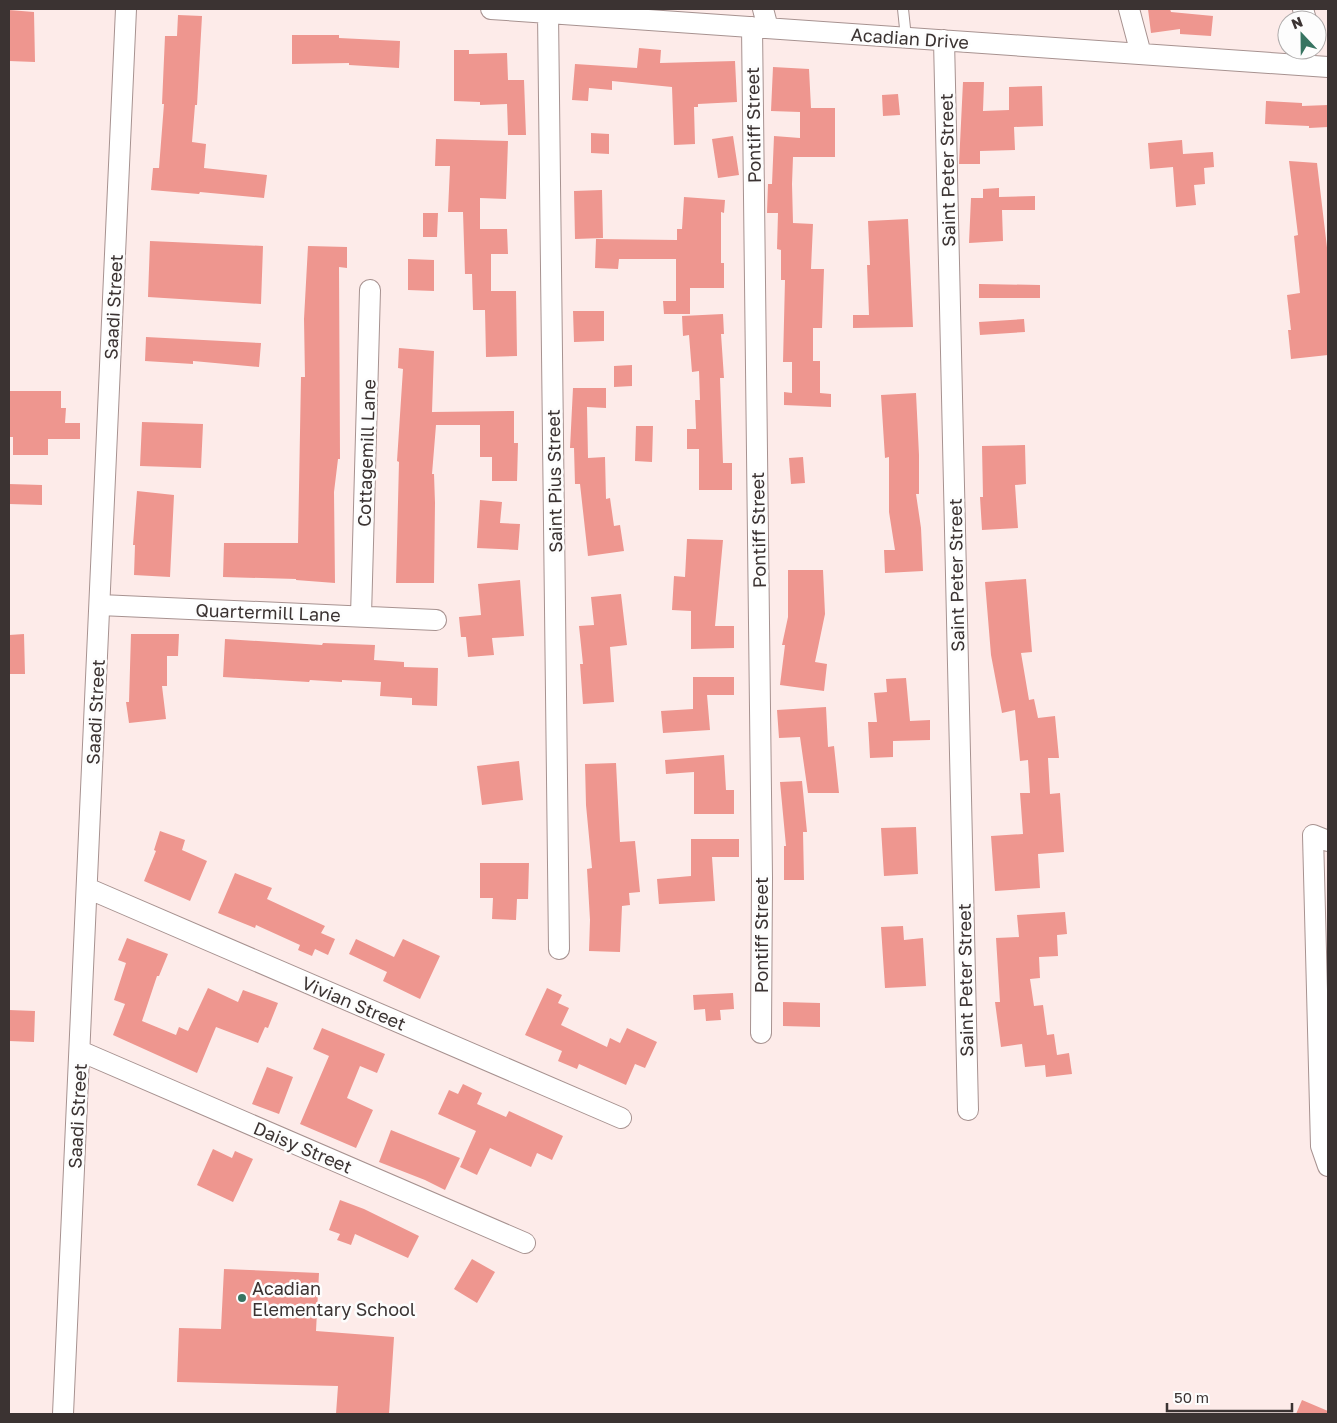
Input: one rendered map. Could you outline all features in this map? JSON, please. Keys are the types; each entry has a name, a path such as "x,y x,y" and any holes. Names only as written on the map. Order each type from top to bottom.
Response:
{"street":[{"name":"Saadi Street","path":"63,1414 126,9"},
{"name":"Acadian Drive","path":"491,9 1141,54 1320,61"},
{"name":"Pontiff Street","path":"761,1033 760,28 763,9"},
{"path":"1129,9 1141,54"},
{"name":"Saint Pius Street","path":"548,13 559,949"},
{"name":"Saint Peter Street","path":"944,40 968,1110"},
{"name":"Cottagemill Lane","path":"361,616 370,290"},
{"name":"Quartermill Lane","path":"100,605 436,620"},
{"path":"1320,838 1323,999 1321,1146 1328,1166"},
{"name":"Vivian Street","path":"87,888 621,1118"},
{"name":"Daisy Street","path":"80,1051 525,1243"}],"lane":[{"path":"904,9 906,38"}],"building":[{"path":"1148,9 1170,9 1171,12 1213,16 1211,36 1180,34 1180,29 1151,33"},
{"path":"9,10 34,12 35,62 9,61"},
{"path":"178,15 202,16 197,105 195,105 192,142 206,144 204,168 267,175 264,198 151,190 153,168 159,168 164,104 162,104 165,36 177,36"},
{"path":"292,35 339,35 339,38 400,41 399,68 349,65 349,63 292,64"},
{"path":"639,48 661,50 660,63 735,61 737,102 698,104 698,107 694,107 695,144 674,145 672,87 612,81 612,90 589,88 588,101 572,100 575,64 637,68"},
{"path":"454,50 469,50 469,54 507,53 508,80 524,80 526,135 508,135 507,104 480,105 480,102 454,101"},
{"path":"773,67 809,69 811,108 835,108 835,157 793,157 792,184 793,223 813,224 811,269 824,269 822,328 813,328 813,361 820,361 820,393 831,394 831,407 784,405 784,392 792,393 792,362 783,362 785,280 781,280 781,250 777,249 778,213 767,213 768,184 772,184 774,136 800,138 800,112 771,111"},
{"path":"963,82 984,82 983,111 1009,110 1009,87 1042,86 1043,126 1014,127 1015,150 980,151 980,164 959,164"},
{"path":"898,94 900,115 883,116 882,95"},
{"path":"1266,101 1302,103 1302,106 1328,105 1328,127 1309,128 1309,126 1265,124"},
{"path":"591,133 609,134 609,154 591,153"},
{"path":"733,136 739,175 718,178 712,139"},
{"path":"436,139 508,141 506,199 480,198 480,229 507,229 508,254 491,254 491,291 516,291 517,356 486,357 485,310 473,310 472,274 465,274 463,212 448,212 450,166 435,166"},
{"path":"1182,140 1183,154 1213,152 1214,167 1204,168 1205,184 1194,185 1196,205 1176,207 1173,167 1150,169 1148,143"},
{"path":"1289,161 1317,163 1328,256 1328,355 1291,359 1288,330 1291,330 1287,295 1300,293 1294,236 1298,235"},
{"path":"999,188 999,197 1035,196 1035,210 1002,210 1003,241 969,243 971,198 983,198 983,189"},
{"path":"602,190 603,238 575,239 574,191"},
{"path":"684,197 725,200 724,213 721,212 721,263 724,263 724,288 690,288 690,314 664,314 663,301 676,301 676,259 619,259 618,269 595,268 596,239 677,240 677,229 682,229"},
{"path":"423,213 438,213 437,237 423,237"},
{"path":"908,219 913,327 853,328 853,315 869,315 867,265 870,265 868,221"},
{"path":"150,241 263,246 261,304 148,297"},
{"path":"308,246 347,247 347,268 339,267 340,459 338,459 334,492 335,583 296,579 223,577 224,543 298,543 301,377 305,377 304,319"},
{"path":"408,259 434,260 434,291 408,290"},
{"path":"979,284 1040,285 1040,298 979,298"},
{"path":"573,311 604,311 604,341 574,342"},
{"path":"723,314 724,334 721,334 724,378 720,378 723,463 732,463 732,490 699,490 699,449 687,449 687,429 696,429 695,400 700,400 699,371 692,372 689,335 683,336 682,316"},
{"path":"1024,319 1025,332 980,335 979,322"},
{"path":"146,337 261,343 259,367 193,361 193,364 145,361"},
{"path":"399,348 434,351 432,412 514,411 514,443 518,443 517,481 492,481 492,457 480,457 480,425 436,425 432,474 434,474 435,503 434,583 396,583 399,462 397,461 403,369 398,368"},
{"path":"632,365 632,386 614,387 614,366"},
{"path":"573,388 606,388 606,408 587,407 588,458 605,457 606,499 610,498 614,526 620,525 624,551 588,556 580,484 575,484 574,448 570,448"},
{"path":"9,391 61,391 61,408 66,408 65,423 80,423 80,439 48,439 48,455 13,455 13,437 9,437"},
{"path":"916,393 919,494 916,494 921,528 923,571 885,573 884,550 895,550 889,512 889,457 885,458 881,395"},
{"path":"142,422 203,424 201,468 140,466"},
{"path":"636,426 653,426 652,462 635,461"},
{"path":"1025,445 1026,484 1015,485 1018,528 982,530 980,497 983,497 982,446"},
{"path":"803,457 805,483 791,484 789,458"},
{"path":"9,484 42,485 42,505 9,504"},
{"path":"137,491 174,495 170,577 134,575 135,545 133,545"},
{"path":"480,500 502,502 500,523 520,524 518,550 477,548"},
{"path":"687,539 723,540 715,626 734,626 734,648 691,649 691,611 672,610 674,576 685,577"},
{"path":"788,570 823,570 825,614 815,662 827,664 824,691 780,685 785,645 782,645 788,617"},
{"path":"1026,579 1032,652 1021,653 1029,700 1034,699 1038,718 1055,716 1059,758 1048,758 1050,794 1060,793 1064,852 1038,854 1040,888 995,891 991,836 1023,834 1020,793 1030,793 1028,760 1020,761 1015,710 1002,713 991,655 985,582"},
{"path":"520,580 524,636 492,638 494,655 468,657 466,637 461,637 459,617 481,615 478,584"},
{"path":"621,594 627,645 610,647 614,702 583,704 580,664 583,664 579,626 594,625 591,597"},
{"path":"24,634 25,674 9,674 9,635"},
{"path":"131,634 179,634 178,656 167,656 167,686 162,686 166,719 129,723 126,702 129,702"},
{"path":"225,639 322,645 323,643 375,645 374,660 404,662 404,667 438,668 437,706 412,705 412,698 380,696 381,682 310,680 309,682 223,677"},
{"path":"693,677 734,677 734,695 707,695 710,730 663,733 661,711 693,709"},
{"path":"906,678 910,721 930,720 930,740 893,741 893,757 870,758 868,722 877,722 874,693 887,692 886,679"},
{"path":"826,707 828,747 834,746 839,793 808,793 800,737 779,738 777,710"},
{"path":"724,755 726,790 734,790 734,814 694,814 694,772 666,774 665,760"},
{"path":"519,761 523,800 482,805 477,766"},
{"path":"616,763 620,842 635,841 640,892 629,893 630,905 622,906 620,952 589,951 590,920 587,869 592,868 586,805 585,764"},
{"path":"802,781 807,832 803,832 804,880 784,880 784,846 786,846 780,782"},
{"path":"916,827 918,874 884,876 881,828"},
{"path":"160,831 185,840 182,850 207,861 190,901 144,881 156,851 154,850"},
{"path":"691,839 739,839 739,857 712,857 715,901 659,904 657,879 691,876"},
{"path":"480,863 529,863 528,899 517,899 516,920 492,919 493,898 480,898"},
{"path":"235,873 272,888 267,899 325,926 321,933 335,939 328,955 315,949 312,956 298,950 300,945 256,925 255,928 218,913"},
{"path":"1065,912 1067,934 1057,935 1058,956 1039,957 1040,978 1030,979 1034,1006 1043,1005 1047,1035 1054,1034 1057,1055 1069,1053 1072,1074 1046,1077 1045,1065 1025,1067 1022,1044 1001,1047 995,1002 1000,1002 996,938 1019,937 1017,915"},
{"path":"903,926 904,940 923,938 926,986 885,988 881,927"},
{"path":"127,938 168,954 159,976 157,976 142,1021 176,1035 179,1027 188,1031 208,988 238,1002 243,990 278,1003 268,1028 265,1027 258,1043 216,1027 197,1073 113,1035 125,1004 114,1000 126,963 118,960"},
{"path":"356,939 394,957 403,939 440,956 420,999 383,981 387,972 349,954"},
{"path":"547,988 562,995 558,1003 569,1008 561,1025 607,1047 610,1038 620,1043 627,1028 657,1042 645,1068 635,1064 626,1085 579,1064 577,1069 558,1061 562,1051 525,1035"},
{"path":"733,993 734,1009 720,1010 721,1020 706,1021 705,1009 694,1010 693,995"},
{"path":"783,1002 820,1003 820,1027 783,1026"},
{"path":"9,1010 35,1011 34,1042 9,1041"},
{"path":"322,1028 385,1054 377,1073 360,1066 347,1098 373,1110 356,1148 300,1124 329,1056 313,1049"},
{"path":"267,1067 293,1077 279,1114 252,1104"},
{"path":"463,1084 482,1093 477,1104 506,1117 509,1111 563,1136 552,1160 537,1153 531,1167 490,1148 477,1175 460,1167 476,1131 438,1114 449,1090 458,1094"},
{"path":"391,1130 460,1158 445,1190 379,1162"},
{"path":"213,1149 232,1158 235,1151 253,1159 233,1202 197,1185"},
{"path":"340,1200 364,1209 419,1236 408,1258 355,1234 351,1245 337,1240 340,1234 329,1230"},
{"path":"472,1259 495,1272 477,1303 454,1289"},
{"path":"224,1269 319,1273 316,1331 394,1337 389,1414 336,1414 338,1386 177,1382 179,1328 221,1329"},
{"path":"1302,1400 1328,1411 1328,1414 1296,1414"}],"place":[{"name":"Acadian Elementary School","path":"242,1298"}]}
